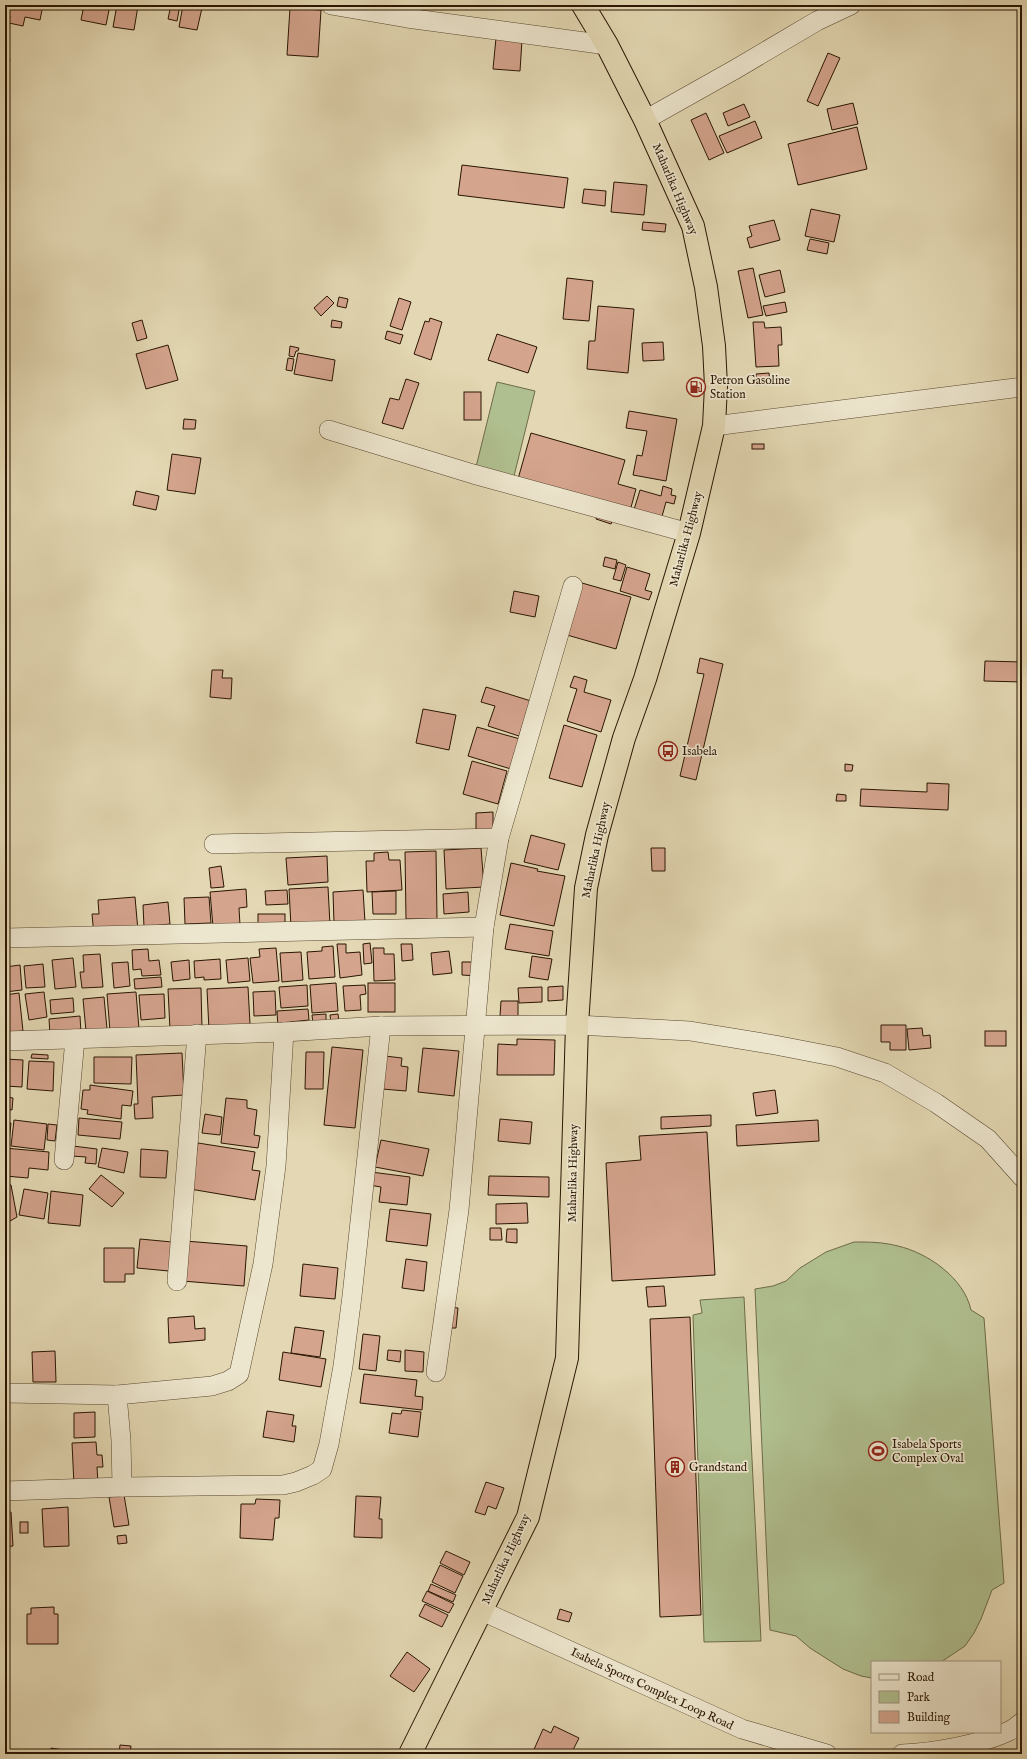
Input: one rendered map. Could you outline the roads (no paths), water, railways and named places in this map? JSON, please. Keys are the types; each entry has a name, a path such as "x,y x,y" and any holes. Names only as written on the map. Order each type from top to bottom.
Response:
{"highway":[{"name":"Maharlika Highway","path":"410,1754 528,1517 567,1358 577,1024 586,888 597,835 624,738 645,679 690,533 714,426 716,386 714,346 706,287 693,226 645,120 607,45 582,5"}],"street":[{"path":"331,5 407,18 607,45"},
{"path":"645,120 817,21 851,5"},
{"path":"714,426 1022,387"},
{"path":"329,430 473,474 690,533"},
{"path":"436,1372 459,1210 484,927 498,838 573,586"},
{"path":"214,844 498,838"},
{"path":"5,938 484,927"},
{"path":"5,1041 75,1040 197,1034 284,1032 381,1026 476,1024 577,1024 698,1032 837,1057 885,1073 936,1104 988,1139 1022,1177"},
{"path":"5,1491 122,1487 283,1485 296,1482 313,1475 322,1469 330,1444 343,1366 381,1026"},
{"path":"5,1393 117,1394 212,1386 228,1381 239,1374 263,1264 276,1166 284,1032"},
{"path":"177,1281 197,1034"},
{"path":"64,1160 75,1040"},
{"path":"117,1394 121,1440 122,1487"},
{"name":"Isabela Sports Complex Loop Road","path":"482,1611 742,1730 828,1754"},
{"path":"902,1754 978,1742 1009,1731 1022,1722"}],"place":[{"name":"Petron Gasoline Station","path":"696,387"},
{"name":"Isabela","path":"668,751"},
{"name":"Isabela Sports Complex Oval","path":"878,1451"},
{"name":"Grandstand","path":"675,1467"}]}
